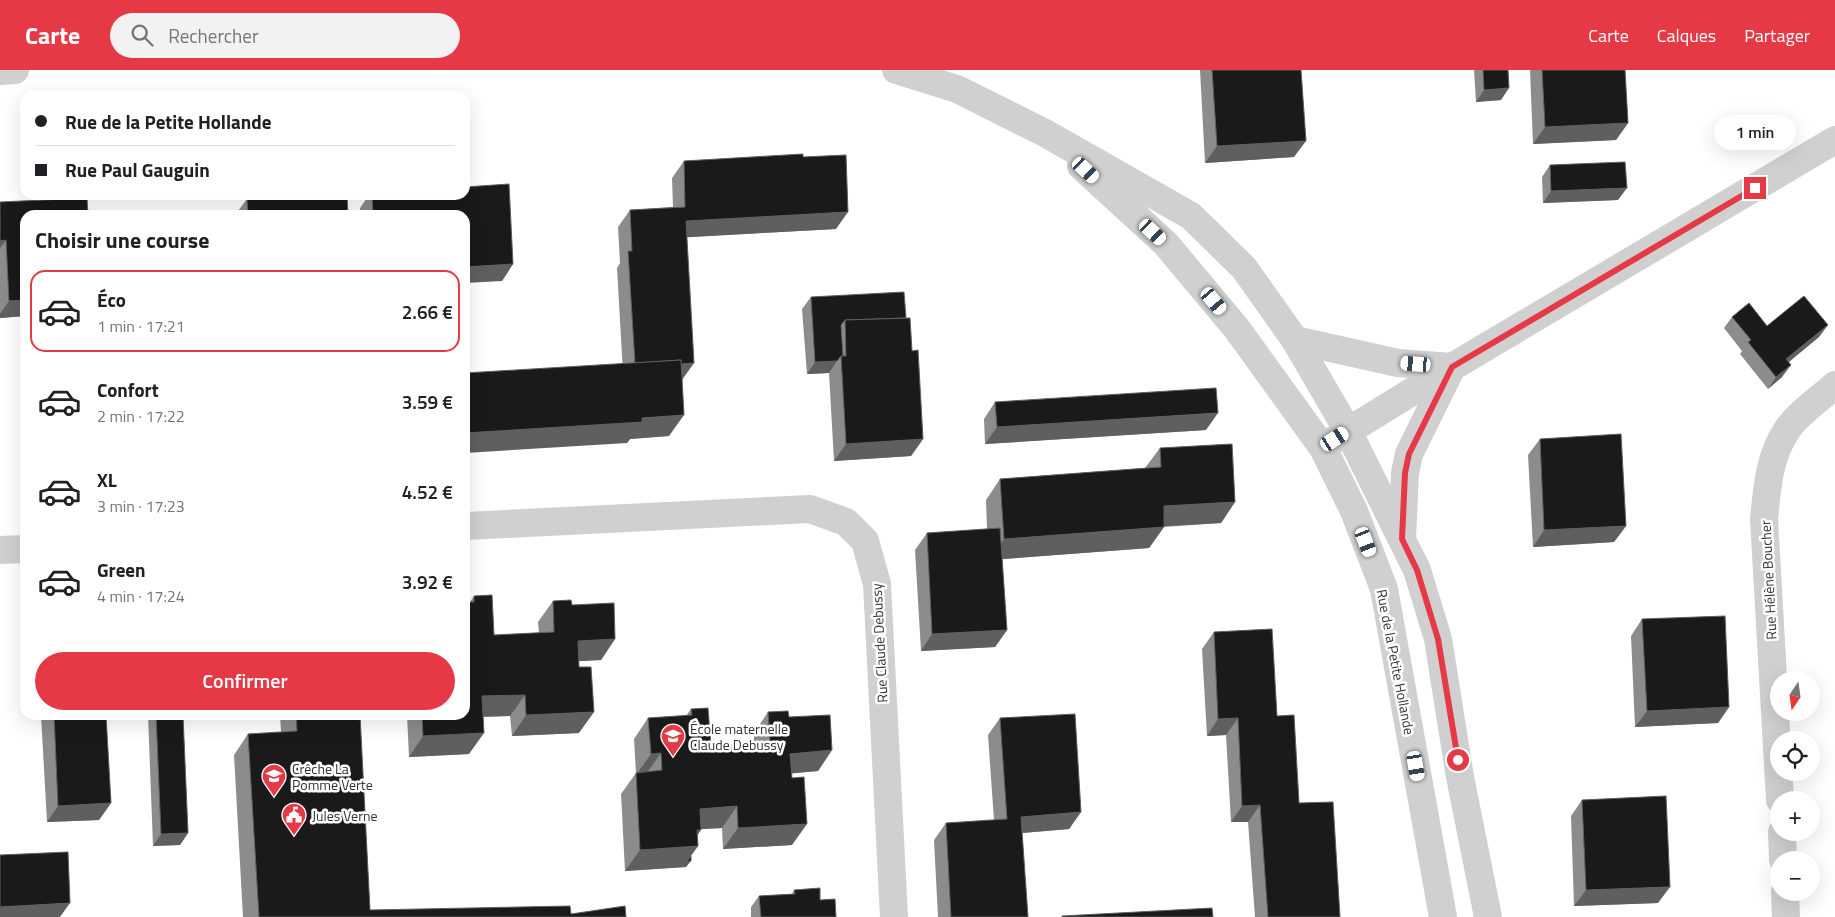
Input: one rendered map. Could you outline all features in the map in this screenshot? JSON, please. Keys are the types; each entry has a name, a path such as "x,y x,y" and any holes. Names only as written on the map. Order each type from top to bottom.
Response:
{"street":[{"path":"0,71 16,70"},
{"name":"Rue de la Petite Hollande","path":"896,70 957,89 1045,133 1191,216 1244,268 1295,340 1348,431 1417,570 1438,639 1460,777 1488,917"},
{"name":"Rue de la Petite Hollande","path":"1045,133 1166,244 1237,329 1322,448 1354,511 1384,589 1443,917"},
{"path":"1322,448 1452,367 1835,140"},
{"path":"1295,340 1398,363 1452,367"},
{"path":"1402,539 1405,473 1409,454 1452,367"},
{"name":"Rue Hélène Boucher","path":"1779,791 1764,519 1767,486 1774,454 1787,429 1835,385"},
{"name":"Rue Claude Debussy","path":"470,526 810,508 846,522 865,541 877,584 894,917"},
{"path":"0,550 20,549"},
{"path":"1785,901 1786,917"}],"building":[{"path":"1212,70 1301,70 1306,141 1217,146"},
{"path":"1483,70 1508,70 1509,88 1484,90"},
{"path":"1542,70 1625,70 1628,123 1545,127"},
{"path":"803,154 803,157 846,155 848,212 686,221 694,363 681,364 681,360 635,363 628,251 632,251 630,210 685,207 684,161"},
{"path":"1625,162 1627,188 1551,191 1550,165"},
{"path":"509,184 513,264 470,267 470,210 373,210 372,200 470,200 470,187"},
{"path":"87,200 88,210 20,210 20,300 9,301 6,240 0,241 0,202"},
{"path":"247,200 347,200 348,210 248,210"},
{"path":"904,292 906,318 845,320 841,325 843,356 837,361 815,362 811,297"},
{"path":"1804,296 1828,325 1786,359 1791,365 1776,377 1748,342 1751,340 1732,317 1749,303 1767,326"},
{"path":"910,318 912,351 918,350 923,439 846,444 841,356 846,356 845,320"},
{"path":"681,360 684,415 642,418 642,422 470,433 470,373"},
{"path":"1216,388 1218,413 997,427 995,402"},
{"path":"1621,434 1626,526 1544,530 1540,439"},
{"path":"1232,444 1235,502 1164,506 1164,527 1004,539 1000,479 1161,467 1160,448"},
{"path":"1000,528 1007,630 932,634 927,533"},
{"path":"492,595 494,635 554,632 553,601 571,600 572,605 614,603 615,639 578,641 579,667 591,667 594,712 526,715 525,695 482,696 484,733 423,736 422,720 470,720 470,602 474,602 474,596"},
{"path":"1725,616 1729,707 1647,711 1642,619"},
{"path":"1272,629 1277,716 1294,715 1299,803 1333,802 1340,917 1268,917 1260,805 1242,806 1238,718 1218,719 1214,632"},
{"path":"708,708 711,746 770,742 768,712 788,711 789,717 830,715 832,750 790,754 792,778 804,777 807,824 738,828 737,806 700,809 701,830 697,830 698,846 640,850 636,773 662,770 661,753 651,754 648,718 692,715 691,709"},
{"path":"1075,714 1081,812 1021,817 1028,917 951,917 946,823 1007,819 1000,718"},
{"path":"54,720 106,720 111,803 58,806"},
{"path":"156,720 183,720 188,833 161,834"},
{"name":"Jules Verne","path":"296,720 360,720 370,910 570,906 571,914 625,906 626,917 259,917 248,734 297,731"},
{"path":"1666,796 1670,887 1586,890 1582,800"},
{"path":"68,852 70,903 0,907 0,855"},
{"path":"820,888 820,900 835,899 836,917 761,917 759,896 795,894 794,890"},
{"path":"1212,908 1213,917 1062,917 1062,916"}],"place":[{"name":"École maternelle Claude Debussy","path":"673,757"},
{"name":"Crêche La Pomme Verte","path":"274,797"},
{"name":"Jules Verne","path":"294,836"}],"route":[{"path":"1458,760 1438,639 1417,570 1402,539 1405,473 1409,454 1452,367 1755,188"}]}
